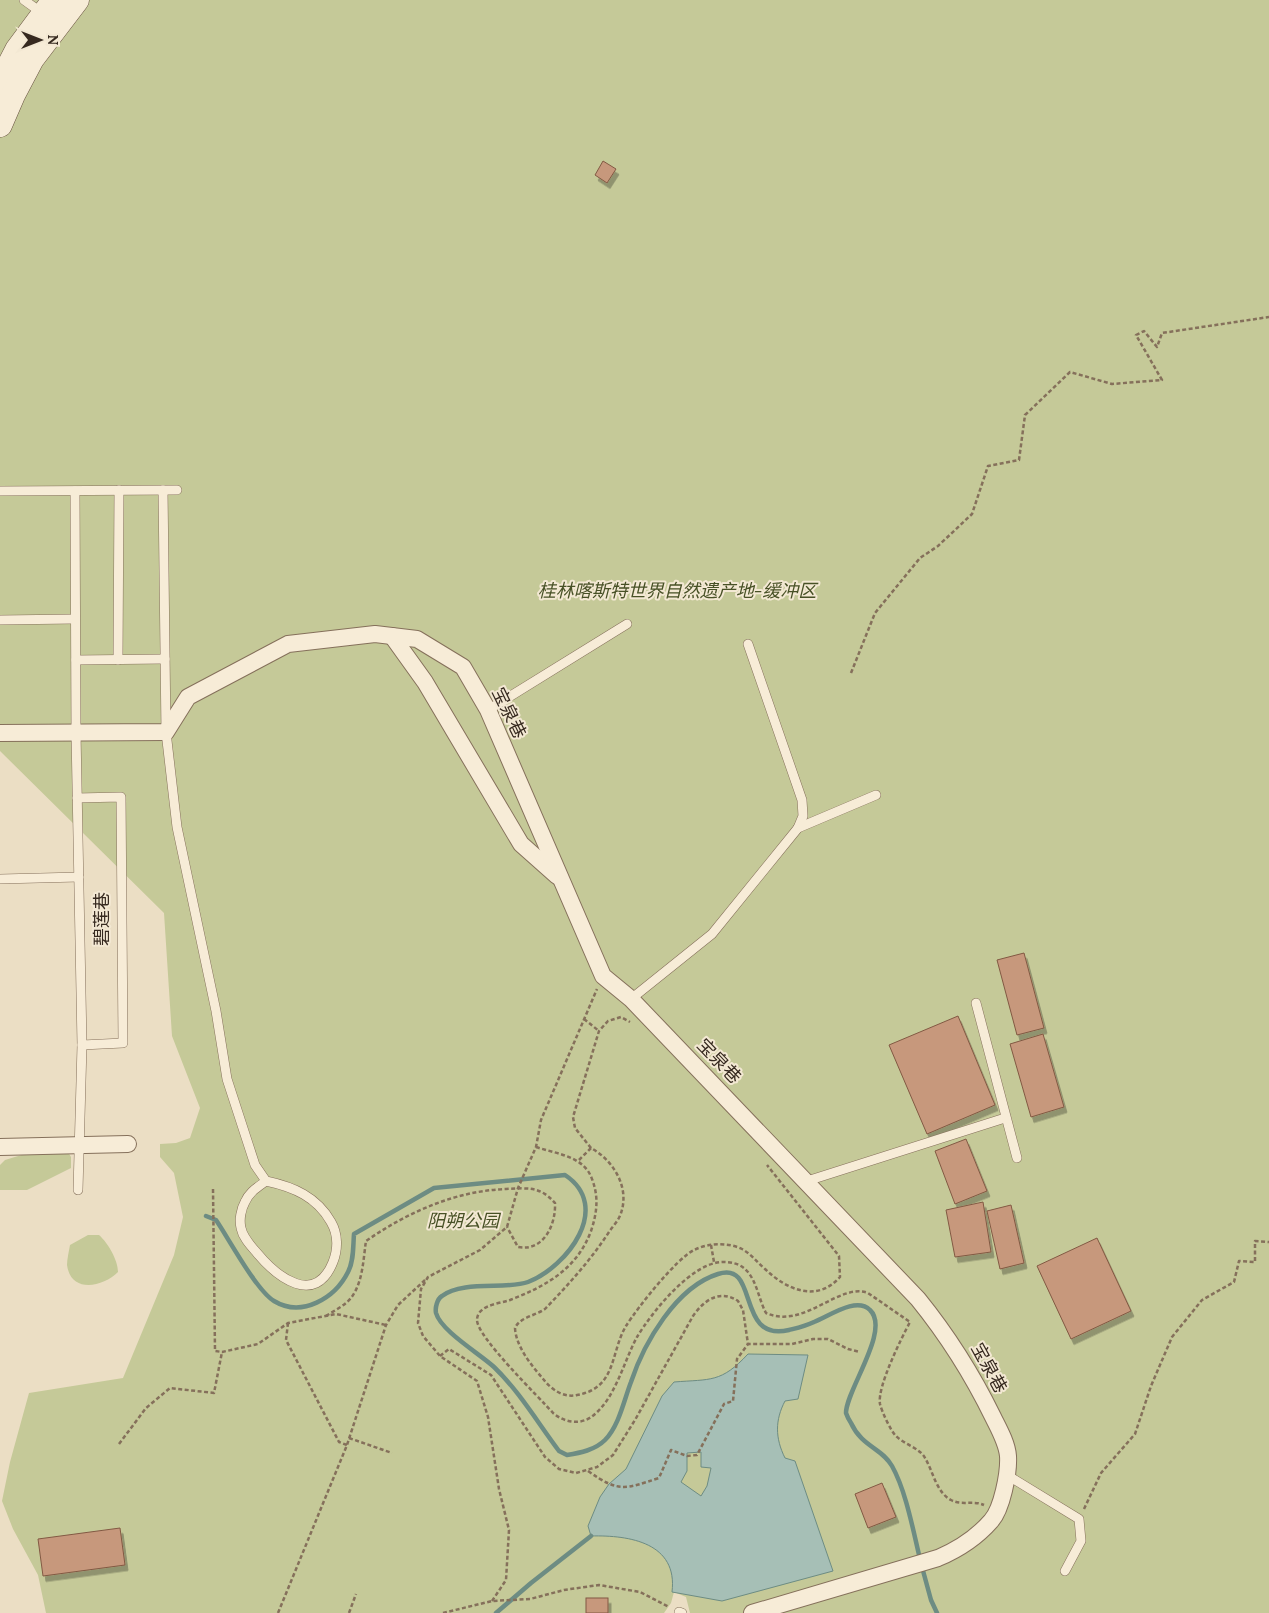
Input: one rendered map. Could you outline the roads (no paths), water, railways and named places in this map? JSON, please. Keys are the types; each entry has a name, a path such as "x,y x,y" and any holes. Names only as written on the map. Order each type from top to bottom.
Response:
{"main road":[{"path":"0,125 32,59 77,0"},
{"path":"0,83 17,50 48,7"}],"street":[{"name":"宝泉巷","path":"166,732 188,697 288,644 376,634 417,639 462,667 488,710 603,976 631,999 807,1181 918,1298 944,1331 976,1381 1004,1439 1008,1455 1007,1475 994,1516 955,1550 908,1567 752,1613"},
{"path":"392,636 425,682 521,844 561,880"},
{"path":"0,733 166,732"},
{"path":"0,1147 128,1144"}],"lane":[{"path":"24,0 48,7"},
{"path":"118,660 119,490"},
{"path":"163,490 166,732 177,827 216,1011 227,1079 255,1165 266,1181 283,1184 312,1199 327,1214 334,1226 336,1252 332,1265 320,1281 310,1285 300,1285 283,1279 247,1242 241,1228 244,1203 249,1195 266,1181"},
{"path":"0,491 177,490"},
{"name":"碧莲巷","path":"75,491 76,733 82,1045 78,1190"},
{"path":"0,620 75,619"},
{"path":"488,710 626,624"},
{"path":"631,999 712,934 798,828 803,816 802,800 748,644"},
{"path":"76,660 165,659"},
{"path":"798,828 876,795"},
{"name":"碧莲巷","path":"77,798 121,797 123,1043 82,1045"},
{"path":"0,879 79,877"},
{"path":"976,1003 1017,1158"},
{"path":"807,1181 1005,1118"},
{"path":"1007,1475 1078,1519 1081,1542 1065,1571"}],"water":[{"path":"748,1354 808,1355 798,1399 785,1401 779,1415 778,1436 785,1458 795,1461 833,1571 722,1601 672,1592 672,1575 667,1562 659,1552 635,1540 621,1537 591,1536 588,1526 600,1497 609,1484 626,1469 662,1396 674,1382 715,1378 739,1363","holes":["701,1452 701,1467 711,1468 707,1486 701,1496 681,1482 687,1471 687,1453"]}],"waterway":[{"path":"206,1216 216,1220 251,1276 267,1295 285,1306 306,1306 317,1303 326,1297 342,1281 351,1263 354,1234 434,1188 565,1175 579,1188 585,1203 585,1219 579,1235 570,1250 543,1274 528,1282 461,1288 451,1291 439,1299 436,1313 439,1320 453,1335 503,1376 559,1451 567,1455 592,1449 610,1434 621,1412 644,1350 653,1334 675,1304 703,1281 718,1274 731,1273 739,1279 745,1289 754,1314 761,1325 772,1331 798,1328 850,1306 864,1306 870,1310 875,1319 875,1331 872,1345 848,1403 846,1413 861,1437 883,1455 892,1466 905,1499 920,1559"},
{"path":"496,1613 591,1536"},
{"path":"922,1567 931,1600 937,1613"}],"park label":[{"name":"桂林喀斯特世界自然遗产地-缓冲区","path":"677,591"},
{"name":"阳朔公园","path":"463,1221"}]}
